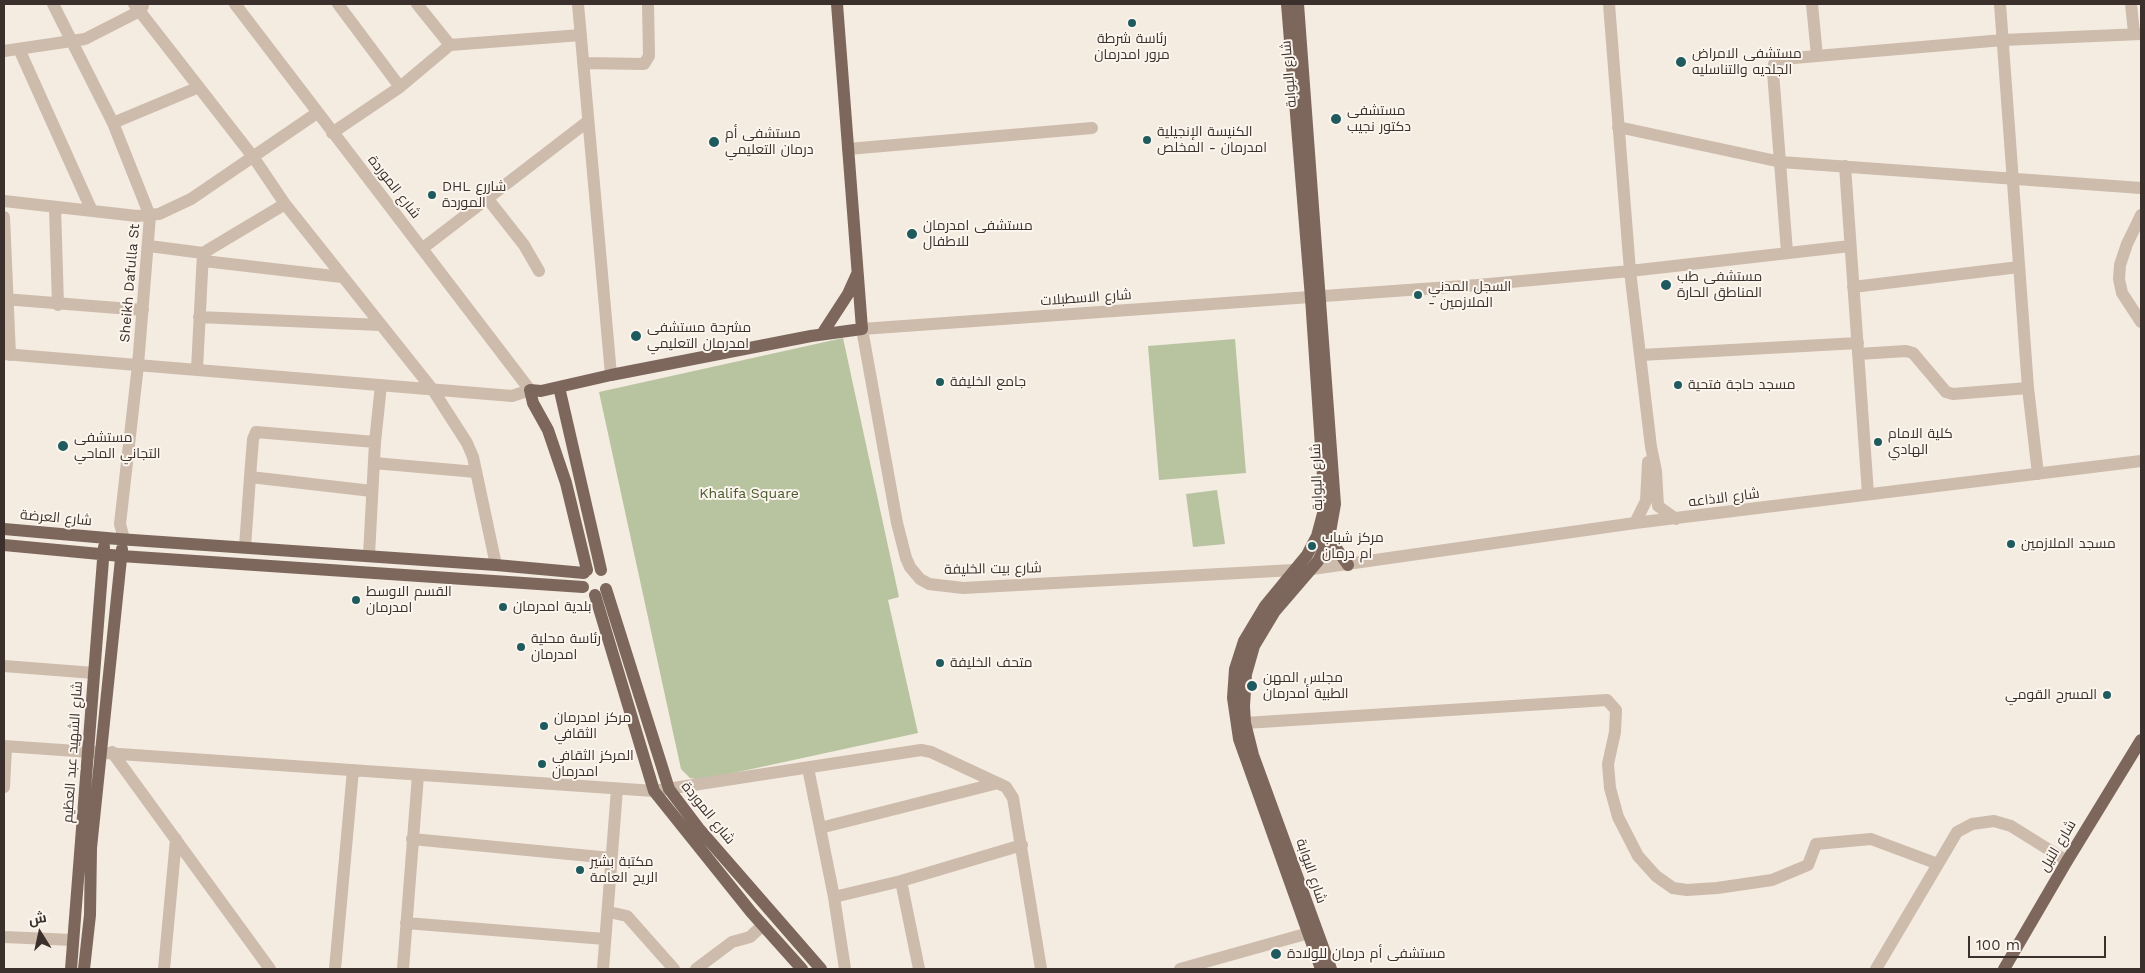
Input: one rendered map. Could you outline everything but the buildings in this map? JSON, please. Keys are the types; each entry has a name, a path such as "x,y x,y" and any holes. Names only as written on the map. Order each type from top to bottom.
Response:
{"main road":[{"path":"586,572 566,483 548,430 533,403 530,390 541,391 611,375 822,334 862,330 838,4"},
{"name":"شارع البوابة","path":"1287,4 1335,485 1335,504 1325,550 1312,569 1275,611 1248,659 1244,687 1245,723 1253,755 1312,932 1321,969"},
{"name":"شارع البوابة","path":"1298,4 1325,506 1317,536 1296,570 1266,606 1244,641 1235,669 1233,698 1239,739 1312,932 1331,969"},
{"path":"822,334 848,294 858,273"},
{"path":"559,387 601,570 608,580 600,592 586,591 581,583 586,572 592,568 601,570"},
{"name":"شارع العرضة","path":"4,528 105,538 369,555 586,572"},
{"name":"شارع الشهيد عبد العظيم","path":"71,969 76,912 100,751 94,673 102,554 105,538"},
{"path":"1329,538 1348,565"},
{"name":"شارع الشهيد عبد العظيم","path":"84,969 90,915 92,848 100,751 124,539"},
{"path":"4,545 121,556 583,587"},
{"path":"510,582 513,566"},
{"name":"شارع الموردة","path":"600,592 668,788 700,830 821,969"},
{"name":"شارع الموردة","path":"600,592 654,791 751,912 802,969"},
{"name":"شارع النيل","path":"2004,969 2066,861 2141,740"},
{"path":"751,912 761,900"},
{"path":"76,912 90,915"}],"street":[{"name":"Sheikh Dafulla St","path":"53,4 74,42 112,123 150,216 138,366 120,524"},
{"name":"شارع الموردة","path":"235,4 530,390"},
{"path":"340,4 400,87"},
{"path":"417,4 450,45"},
{"path":"578,4 611,375"},
{"path":"583,63 644,64 649,56 648,4"},
{"path":"1609,4 1630,271 1650,447 1656,471 1658,506 1676,519"},
{"path":"1812,4 1817,56"},
{"path":"2000,4 2028,388 2038,474"},
{"path":"1787,252 1774,64 1782,59 2003,40 2138,33 2131,4"},
{"path":"4,51 74,42 94,35 139,6 254,158 285,204 433,390 471,449 496,564"},
{"path":"332,133 400,87 450,45 581,35"},
{"path":"20,49 92,211"},
{"path":"112,123 199,87"},
{"path":"4,201 55,208 150,216 178,206 254,158 317,113"},
{"path":"423,248 587,122"},
{"path":"1618,127 1782,162 2141,188"},
{"path":"848,149 1092,128"},
{"path":"1844,166 1868,494"},
{"path":"487,198 524,245 539,272"},
{"path":"203,257 285,204"},
{"path":"55,208 58,304"},
{"path":"2141,215 2127,244 2120,265 2119,279 2122,293 2141,322"},
{"path":"4,217 7,355 512,396 530,390"},
{"path":"148,246 203,257 342,277"},
{"name":"شارع الاسطبلات","path":"862,330 1315,298 1630,271 1850,246"},
{"path":"197,369 203,257"},
{"path":"1853,287 2019,267"},
{"path":"6,300 143,310"},
{"path":"199,316 380,325"},
{"name":"شارع بيت الخليفة","path":"862,330 897,523 906,558 910,567 920,579 935,585 963,588 1312,569"},
{"path":"1641,355 1858,348 1906,351 1913,353 1946,392 1953,394 2028,388"},
{"path":"369,555 380,385"},
{"path":"245,547 252,438 256,432 375,442"},
{"path":"1635,523 1646,501 1650,447"},
{"name":"شارع الاذاعه","path":"1312,569 1635,523 2141,461"},
{"path":"374,463 476,472"},
{"path":"250,477 372,490"},
{"path":"105,538 120,524 124,539"},
{"path":"4,666 94,673"},
{"path":"1245,723 1607,700 1616,710 1616,732 1608,764 1610,788 1618,817 1638,856 1656,876 1673,888 1687,890 1717,888 1772,880 1808,866 1816,844 1871,839 1938,864"},
{"path":"4,787 5,747 100,751 654,791 921,750 931,752 1006,787 1013,798 1041,969"},
{"path":"100,751 176,838 270,969"},
{"path":"808,768 834,897 845,969"},
{"path":"335,969 353,770"},
{"path":"403,969 418,775"},
{"path":"820,828 998,784"},
{"path":"603,969 609,912 617,788"},
{"path":"1876,969 1957,832 1972,824 1994,822 2011,826 2066,861"},
{"path":"164,969 176,838"},
{"path":"412,839 611,858"},
{"path":"834,897 901,881 1022,845"},
{"path":"901,881 919,969"},
{"path":"609,912 627,916 674,969"},
{"path":"406,923 605,940"},
{"path":"696,969 732,942 750,937 763,924"},
{"path":"1180,969 1312,932"},
{"path":"4,937 73,940"}],"green space":[{"name":"Khalifa Square","path":"843,338 899,597 888,600 918,733 701,780 690,778 681,769 599,392"},
{"path":"1235,339 1246,473 1159,480 1148,346"},
{"path":"1217,490 1225,544 1193,547 1186,494"}],"place":[{"name":"رئاسة شرطة مرور امدرمان","path":"1132,23"},
{"name":"مستشفى الامراض الجلديه والتناسليه","path":"1681,62"},
{"name":"مستشفى دكتور نجيب","path":"1336,119"},
{"name":"الكنيسة الإنجيلية امدرمان - المخلص","path":"1147,140"},
{"name":"مستشفى أم درمان التعليمي","path":"714,142"},
{"name":"DHL شاررع الموردة","path":"432,195"},
{"name":"مستشفى امدرمان للاطفال","path":"912,234"},
{"name":"مستشفى طب المناطق الحارة","path":"1666,285"},
{"name":"السجل المدني - الملازمين","path":"1418,295"},
{"name":"مشرحة مستشفى امدرمان التعليمي","path":"636,336"},
{"name":"جامع الخليفة","path":"940,382"},
{"name":"مسجد حاجة فتحية","path":"1678,385"},
{"name":"كلية الامام الهادي","path":"1878,442"},
{"name":"مستشفى التجاني الماحي","path":"63,446"},
{"name":"مسجد الملازمين","path":"2011,544"},
{"name":"مركز شباب ام درمان","path":"1312,546"},
{"name":"القسم الاوسط امدرمان","path":"356,600"},
{"name":"بلدية امدرمان","path":"503,607"},
{"name":"رئاسة محلية امدرمان","path":"521,647"},
{"name":"متحف الخليفة","path":"940,663"},
{"name":"مجلس المهن الطبية أمدرمان","path":"1252,686"},
{"name":"المسرح القومي","path":"2107,695"},
{"name":"مركز امدرمان الثقافي","path":"544,726"},
{"name":"المركز الثقافي امدرمان","path":"542,764"},
{"name":"مكتبة بشير الريح العامة","path":"580,870"},
{"name":"مستشفى أم درمان للولادة","path":"1276,954"}]}
